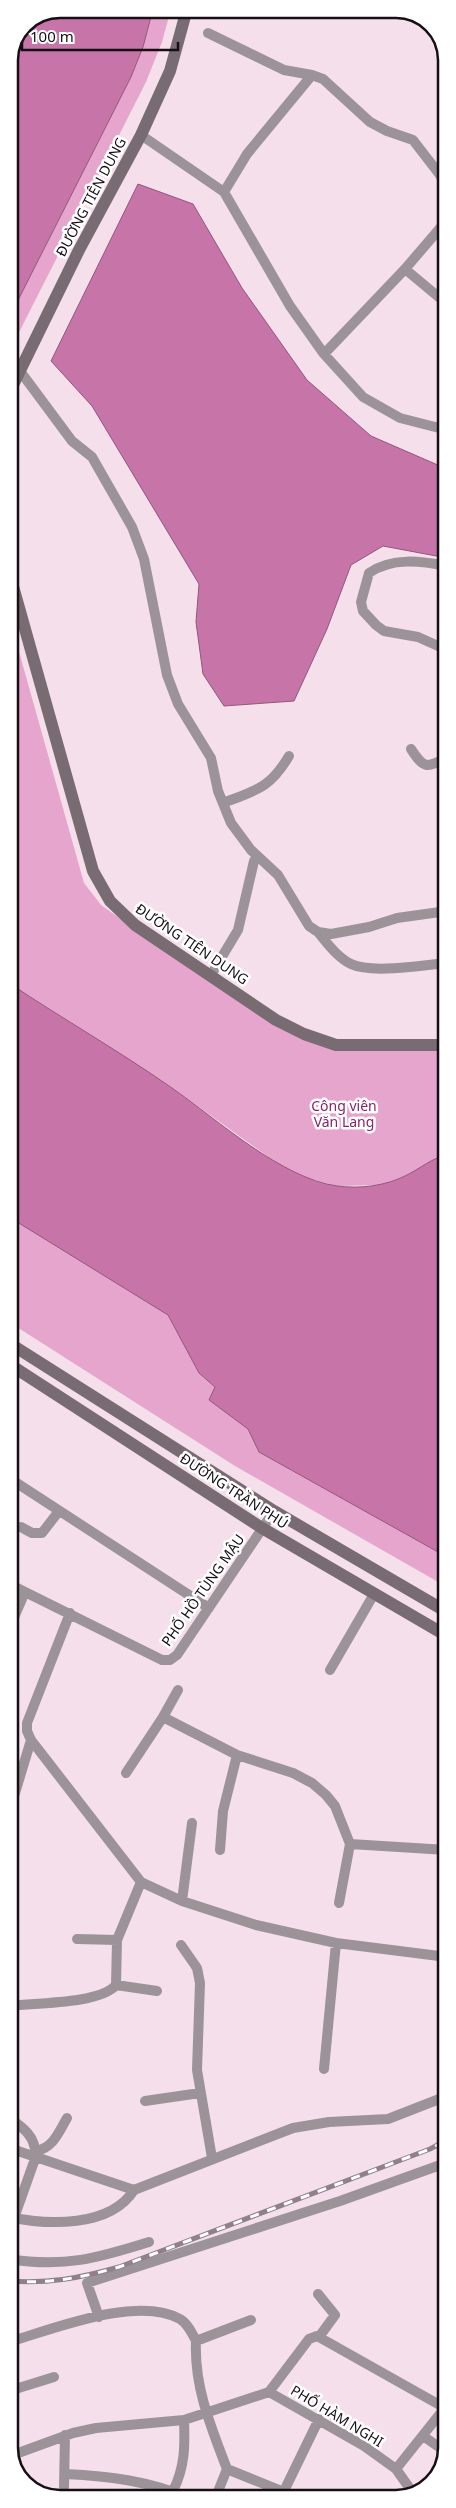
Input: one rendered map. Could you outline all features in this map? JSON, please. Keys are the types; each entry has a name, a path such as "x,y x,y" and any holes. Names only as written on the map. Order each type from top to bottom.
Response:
{"street":[{"name":"ĐƯỜNG TIÊN DUNG","path":"18,375 78,250 141,135 170,71 185,18"},
{"path":"208,33 284,70 323,79 370,122 387,131 413,140 438,172"},
{"path":"224,192 247,154 312,75"},
{"path":"141,135 224,192 278,288 324,354 362,397 400,418 438,428"},
{"path":"324,354 406,269 438,231"},
{"path":"406,269 438,296"},
{"path":"20,371 72,440 92,456 132,527 144,559 167,676 178,704 211,758 223,804 237,833 257,856 278,875 309,926 318,932 337,954 351,964 372,969 438,964"},
{"path":"438,564 418,561 379,566 369,573 361,602 363,611 384,631 418,638 438,646"},
{"name":"ĐƯỜNG TIÊN DUNG","path":"18,604 86,846 100,886 110,902 135,925 276,1020 304,1034 336,1045 438,1046"},
{"path":"411,749 421,764 426,766 438,761"},
{"path":"223,804 268,784 278,774 288,756"},
{"path":"211,975 238,930 254,861 257,856"},
{"path":"318,932 331,934 350,931 397,918 438,912"},
{"name":"ĐƯỜNG TRẦN PHÚ","path":"18,1348 274,1511 438,1607"},
{"name":"ĐƯỜNG TRẦN PHÚ","path":"18,1370 262,1528 438,1631"},
{"path":"18,1484 209,1608"},
{"path":"21,1527 32,1533 42,1533 59,1511"},
{"name":"PHỐ HỒ TÙNG MẬU","path":"18,1588 162,1660 170,1660 177,1655 274,1511"},
{"path":"18,1609 26,1592"},
{"path":"330,1670 374,1594"},
{"path":"70,1613 27,1722 27,1731 31,1740 141,1882 182,1901 256,1925 336,1943 438,1956"},
{"path":"126,1773 163,1717 178,1690"},
{"path":"163,1717 237,1755 284,1770 312,1783 336,1806 350,1844 339,1903"},
{"path":"18,1783 31,1740"},
{"path":"220,1850 223,1810 237,1755"},
{"path":"182,1901 192,1823"},
{"path":"350,1844 438,1849"},
{"path":"116,1985 118,1940 141,1882"},
{"path":"77,1939 118,1940"},
{"path":"324,2069 336,1943"},
{"path":"181,1945 197,1968 200,1983 197,2055 200,2093 212,2158"},
{"path":"18,2005 105,1994 116,1985 157,1991"},
{"path":"145,2102 200,2093"},
{"path":"18,2218 57,2222 81,2220 116,2208 125,2202 134,2190 293,2128 329,2122 388,2119 438,2100"},
{"path":"36,2153 54,2141 67,2118"},
{"path":"18,2125 30,2135 36,2153 18,2199"},
{"path":"18,2150 36,2153 103,2181 134,2190"},
{"path":"99,2316 87,2283 340,2201 438,2165"},
{"path":"18,2260 44,2263 80,2262 149,2242"},
{"path":"318,2294 335,2315 320,2337"},
{"path":"18,2339 99,2316 135,2310 170,2315 182,2320 196,2341 197,2375 206,2412 227,2469 219,2490"},
{"path":"196,2341 250,2320"},
{"path":"269,2392 313,2336 320,2337 438,2403"},
{"path":"18,2388 54,2377"},
{"name":"PHỐ HÀM NGHI","path":"18,2453 65,2436 96,2428 184,2420 269,2392 364,2446 396,2469 410,2488"},
{"path":"396,2469 438,2417"},
{"path":"284,2490 319,2419"},
{"path":"174,2490 181,2476 185,2459 184,2420"},
{"path":"64,2487 65,2436"},
{"path":"423,2436 438,2446"},
{"path":"227,2469 281,2490"},
{"path":"65,2474 121,2478 169,2490"}],"green space":[{"path":"151,18 169,18 162,42 146,82 18,334 18,300 131,77 143,47"},
{"name":"Công viên Văn Lang","path":"18,648 84,883 101,905 166,951 302,1037 438,1045 438,1160 393,1182 378,1185 336,1186 305,1177 281,1166 171,1087 18,989"},
{"path":"18,1223 168,1315 199,1373 215,1387 209,1400 248,1429 259,1452 438,1552 438,1582 235,1466 18,1328"}],"shaded area":[{"path":"51,18 151,18 143,47 131,77 18,300 18,51 21,43 36,25"},
{"path":"138,184 193,204 242,288 307,380 371,436 438,465 438,556 383,546 351,565 327,629 294,701 224,706 203,674 196,622 199,584 92,406 51,361"},
{"path":"18,989 152,1074 272,1160 316,1181 346,1187 382,1184 399,1179 438,1158 438,1552 259,1452 248,1429 209,1400 215,1387 199,1373 168,1315 18,1223"}],"railway":[{"path":"18,2282 38,2282 64,2279 119,2267 438,2145"}]}
